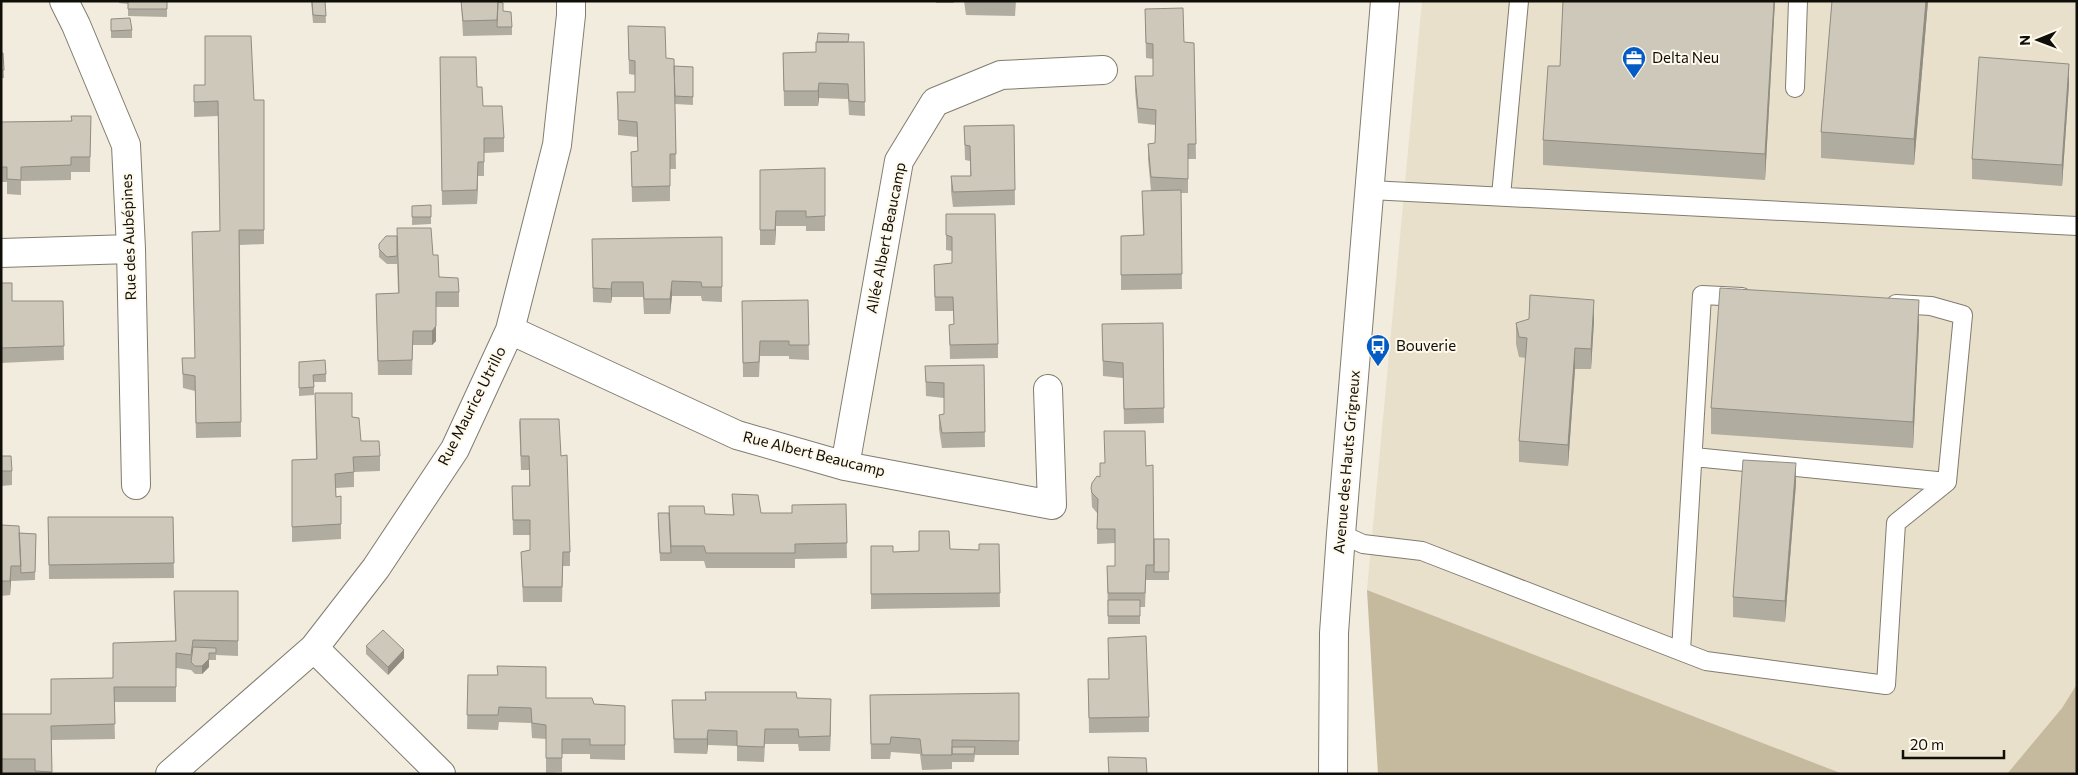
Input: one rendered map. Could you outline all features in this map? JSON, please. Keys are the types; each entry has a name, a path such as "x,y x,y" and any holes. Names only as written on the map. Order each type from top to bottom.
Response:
{"street":[{"name":"Rue des Aubépines","path":"64,1 126,145 131,249 136,485"},
{"name":"Rue Maurice Utrillo","path":"170,774 314,648 376,568 454,449 510,330 557,145 571,1"},
{"name":"Avenue des Hauts Grigneux","path":"1333,774 1334,633 1340,534 1385,1"},
{"name":"Allée Albert Beaucamp","path":"845,466 898,161 935,102 1001,75 1104,70"},
{"path":"1,253 131,249"},
{"name":"Rue Albert Beaucamp","path":"510,330 737,435 845,466 1052,505 1048,389"},
{"path":"314,648 441,774"}],"lane":[{"path":"1501,196 1519,1"},
{"path":"1795,88 1798,1"},
{"path":"1370,190 2077,226"},
{"path":"1681,651 1694,457 1702,295 1762,298"},
{"path":"1340,534 1363,544 1422,551 1706,661 1886,686 1896,523 1947,482 1963,315 1931,306 1881,303"},
{"path":"1694,457 1947,482"}],"shaded area":[{"path":"1422,1 2077,1 2077,684 2062,708 2007,774 1843,774 1367,590"},
{"path":"1367,590 1843,774 1378,774"},
{"path":"2077,684 2077,774 2007,774 2062,708"}],"building":[{"path":"128,1 167,1 167,9 128,9"},
{"path":"312,1 325,1 326,16 313,15"},
{"path":"461,1 498,1 497,20 463,21"},
{"path":"1563,1 1774,1 1765,154 1543,140 1548,66 1560,66"},
{"path":"1832,1 1926,1 1914,139 1821,132"},
{"path":"498,2 503,3 503,11 511,12 512,27 497,27"},
{"path":"1183,8 1184,42 1194,43 1196,144 1188,144 1188,179 1151,177 1148,144 1155,143 1156,110 1138,108 1135,76 1153,76 1153,44 1146,43 1145,9"},
{"path":"130,18 132,30 111,31 111,19"},
{"path":"628,26 665,27 666,58 674,59 676,154 670,154 670,186 632,187 631,152 638,151 637,122 618,120 617,92 635,92 635,61 629,60"},
{"path":"818,33 849,34 848,42 817,42"},
{"path":"205,36 251,36 254,100 264,100 264,230 239,230 241,422 196,423 195,376 183,374 182,358 195,358 192,232 220,231 218,101 194,102 194,85 205,85"},
{"path":"816,42 864,42 865,102 849,101 848,84 819,83 818,91 784,91 783,53 816,52"},
{"path":"1,53 3,53 4,70 1,70"},
{"path":"440,57 476,57 477,87 482,87 483,106 502,106 504,138 484,138 484,162 478,162 477,190 442,191"},
{"path":"1979,57 2069,64 2062,165 1972,159"},
{"path":"674,66 693,67 693,97 675,96"},
{"path":"71,116 91,116 90,157 71,157 71,165 21,167 21,180 7,179 7,167 1,167 1,122 72,121"},
{"path":"1014,125 1015,190 953,192 951,176 971,176 970,146 965,145 964,126"},
{"path":"825,168 825,216 806,217 806,211 776,211 775,230 760,230 760,170"},
{"path":"1181,190 1182,274 1121,275 1121,236 1144,235 1142,191"},
{"path":"431,205 431,217 412,217 412,206"},
{"path":"946,214 995,214 998,344 950,345 949,325 954,324 953,297 935,297 934,265 952,263 952,237 946,235"},
{"path":"397,228 431,228 433,255 438,255 439,277 458,278 459,292 436,292 436,326 432,331 413,331 412,360 378,361 376,294 399,293"},
{"path":"386,236 397,236 397,256 387,257 379,249 379,244"},
{"path":"722,237 722,287 702,287 701,282 672,281 670,299 644,299 643,282 612,282 611,289 593,288 592,239"},
{"path":"1,283 12,283 12,301 63,301 64,346 1,348"},
{"path":"1720,288 1919,300 1913,422 1711,408"},
{"path":"1530,295 1594,300 1591,349 1575,348 1568,445 1519,441 1527,338 1519,337 1516,323 1529,319"},
{"path":"808,300 809,345 789,345 789,341 760,341 759,362 743,363 742,301"},
{"path":"1163,323 1164,408 1124,409 1123,363 1103,361 1102,324"},
{"path":"325,360 326,374 313,375 314,387 299,388 299,362"},
{"path":"984,365 985,432 942,433 939,415 944,414 944,383 926,382 925,366"},
{"path":"315,393 352,393 352,417 359,418 361,441 379,441 380,456 353,457 354,472 335,474 336,497 341,496 341,524 292,527 292,460 317,459"},
{"path":"520,419 559,419 561,456 567,455 570,552 563,552 562,587 523,587 521,552 530,550 530,520 513,520 512,486 530,486 529,456 521,456"},
{"path":"1104,431 1145,431 1146,466 1153,465 1154,565 1146,565 1145,593 1108,593 1107,566 1115,566 1115,529 1097,529 1098,499 1092,493 1091,488 1097,476 1100,477 1100,463 1105,463"},
{"path":"1,456 11,456 12,471 1,471"},
{"path":"1743,460 1796,463 1785,601 1733,597"},
{"path":"732,494 758,495 761,513 792,513 792,505 846,504 847,543 795,544 795,553 706,553 704,546 671,546 669,506 704,506 705,514 734,515"},
{"path":"658,513 669,513 671,553 660,553"},
{"path":"48,517 173,517 174,563 49,565"},
{"path":"1,525 19,526 21,566 11,566 10,581 1,581"},
{"path":"919,531 949,531 950,549 979,550 979,544 999,544 1000,593 871,594 871,546 893,546 893,552 919,551"},
{"path":"19,533 36,534 35,572 21,573"},
{"path":"1154,539 1169,539 1169,572 1154,572"},
{"path":"174,591 238,591 238,641 193,640 191,655 176,653 176,687 114,687 115,724 51,726 52,772 35,771 35,759 1,759 1,714 51,714 51,679 113,678 113,643 176,641"},
{"path":"1108,600 1140,600 1140,616 1108,616"},
{"path":"383,630 404,650 388,667 366,646"},
{"path":"1146,636 1149,717 1089,718 1088,679 1109,679 1108,638"},
{"path":"193,647 216,648 216,653 209,653 209,659 202,666 195,666 191,662"},
{"path":"497,666 546,667 546,698 592,698 594,704 625,706 625,745 590,745 590,739 562,739 562,758 546,758 546,725 532,723 531,708 499,707 498,715 467,715 468,675 498,675"},
{"path":"705,692 796,692 797,698 831,699 830,736 799,737 798,729 765,729 764,747 737,746 737,731 708,730 707,739 674,739 672,700 706,700"},
{"path":"1019,693 1019,741 952,740 952,755 922,755 920,739 891,737 890,744 871,744 870,695"},
{"path":"952,747 975,747 974,754 952,754"},
{"path":"1108,757 1146,758 1147,774 1109,774"}],"place":[{"name":"Delta Neu","path":"1634,79"},
{"name":"Bouverie","path":"1378,367"}]}
